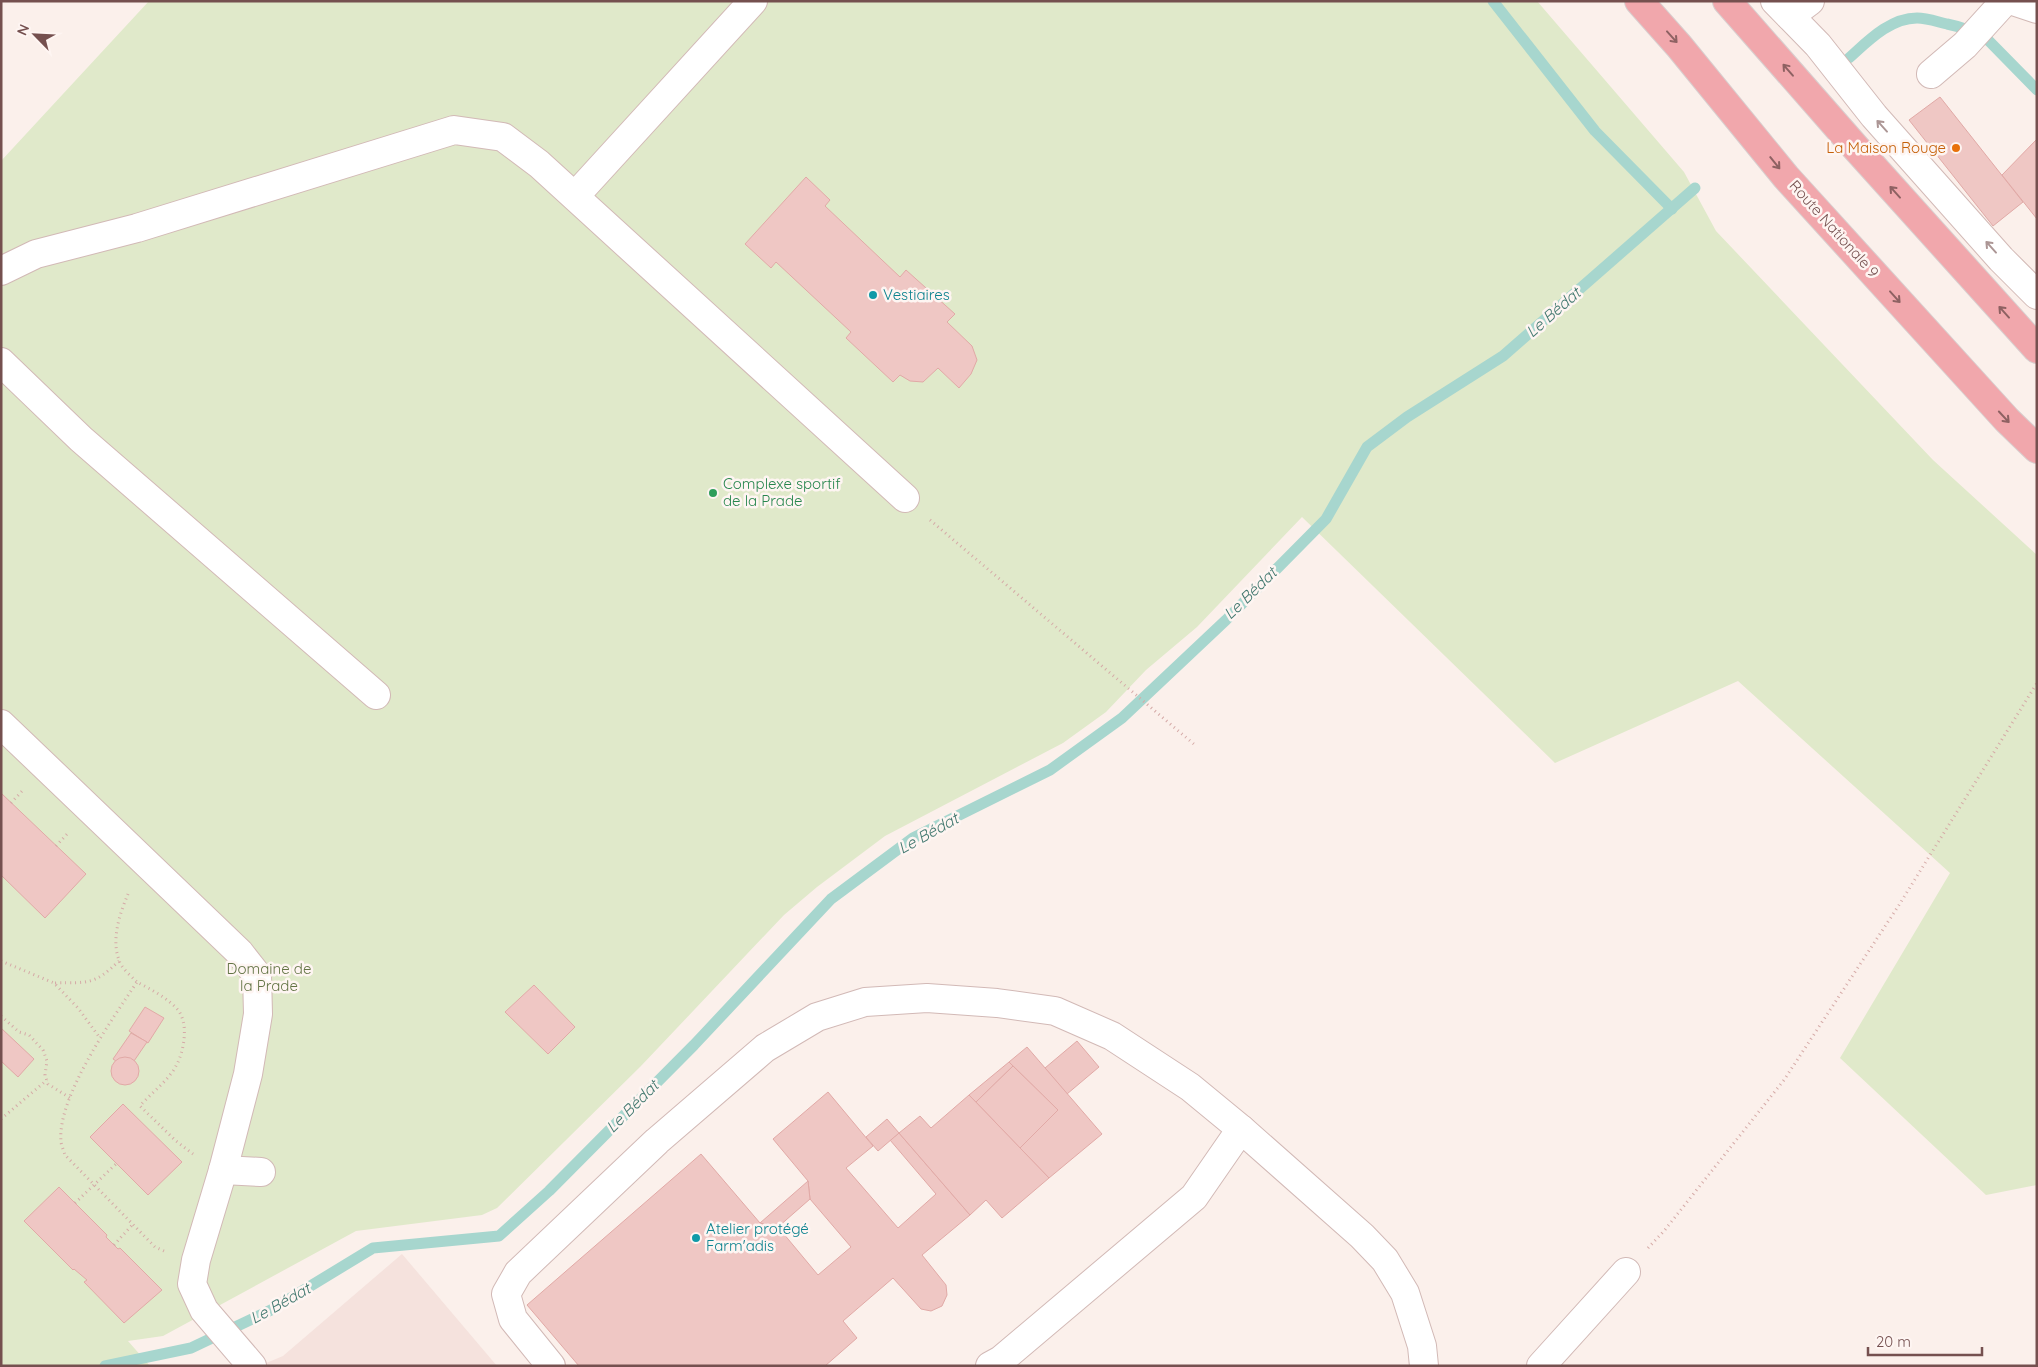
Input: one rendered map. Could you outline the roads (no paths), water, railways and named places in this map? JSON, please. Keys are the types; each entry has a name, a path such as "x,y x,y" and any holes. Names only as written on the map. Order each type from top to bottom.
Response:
{"highway":[{"name":"Route Nationale 9","path":"1639,1 1679,46 1786,177 2007,420 2037,449"},
{"path":"1727,1 2037,349"}],"street":[{"path":"575,196 753,1"},
{"path":"2013,1 2037,9"},
{"path":"1792,6 1818,45 1874,116 2001,259 2037,295"},
{"path":"1931,74 1965,45 1997,11"},
{"path":"1,271 36,254 137,228 454,130 503,137 539,164 575,196 905,498"},
{"path":"1,362 81,439 376,694"},
{"path":"1,724 239,952 257,975 258,1014 248,1074 223,1170 196,1260 192,1284 204,1310 249,1362"},
{"path":"551,1366 513,1319 506,1294 518,1273 657,1141 765,1048 817,1017 865,1002 926,998 997,1003 1055,1010 1112,1036 1190,1087 1242,1129 1362,1236 1385,1260 1405,1293 1422,1346 1424,1366"},
{"path":"990,1366 1002,1360 1194,1196 1242,1129"},
{"path":"223,1170 262,1172"},
{"path":"1541,1366 1626,1272"}],"waterway":[{"path":"1493,1 1595,131 1672,209"},
{"name":"Le Bédat","path":"1849,58 1889,26 1907,19 1925,19 1964,28 1989,41 2037,90"},
{"name":"Le Bédat","path":"105,1366 191,1348 271,1310 373,1248 499,1236 549,1191 694,1045 831,899 913,838 1050,770 1122,718 1226,620 1326,519 1367,447 1407,417 1503,356 1695,188"}],"place":[{"name":"La Maison Rouge","path":"1956,148"},
{"name":"Vestiaires","path":"873,295"},
{"name":"Complexe sportif de la Prade","path":"713,493"},
{"name":"Atelier protégé Farm'adis","path":"696,1238"}],"park label":[{"name":"Domaine de la Prade","path":"269,978"}]}
